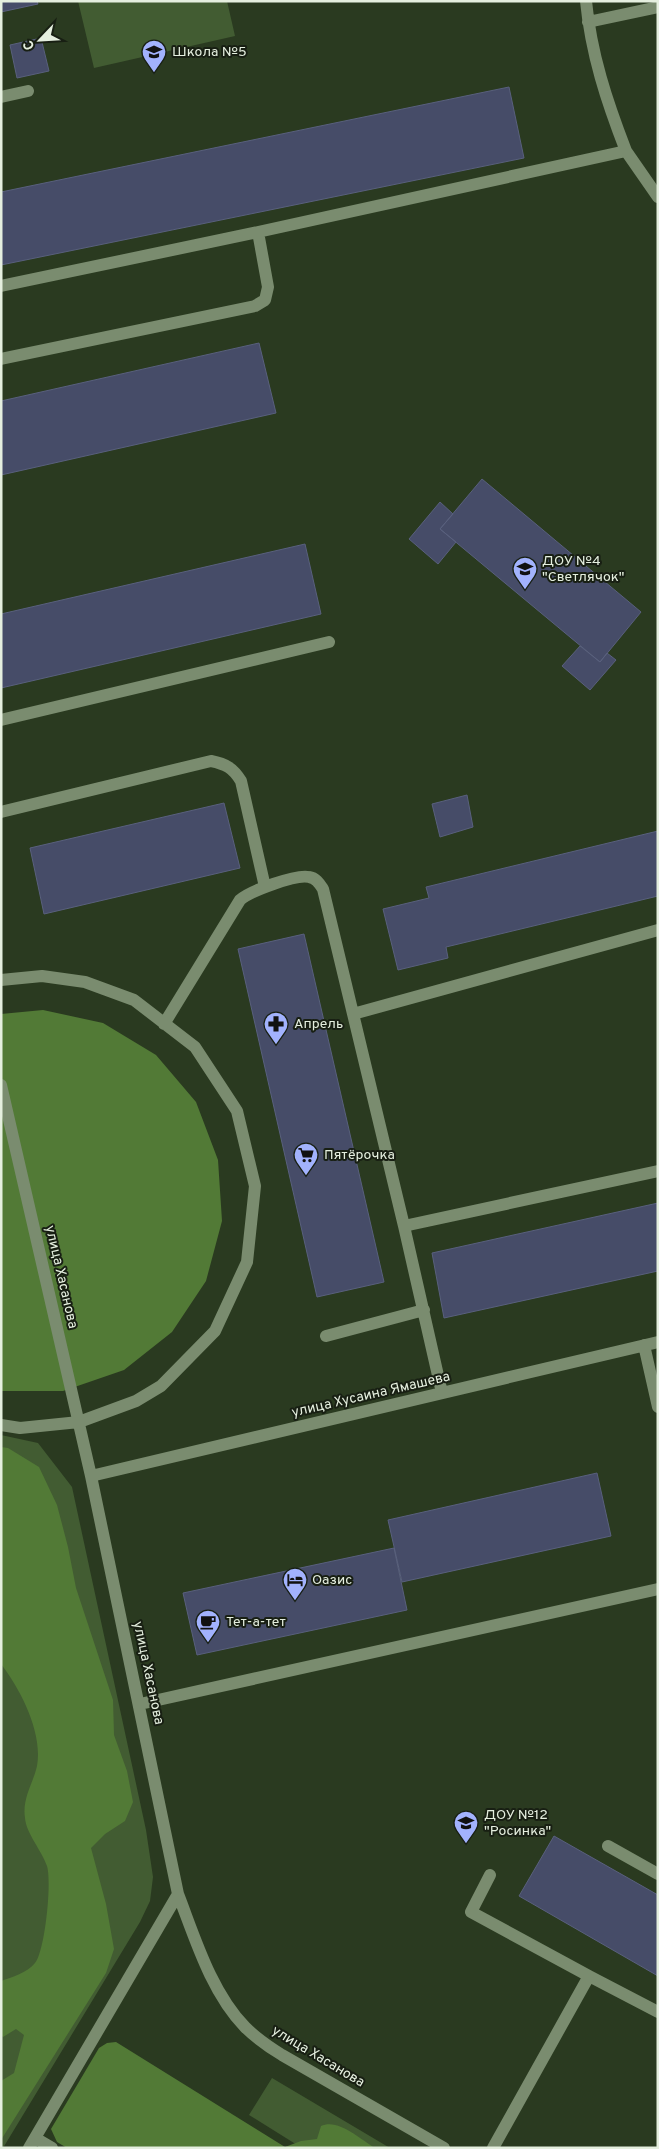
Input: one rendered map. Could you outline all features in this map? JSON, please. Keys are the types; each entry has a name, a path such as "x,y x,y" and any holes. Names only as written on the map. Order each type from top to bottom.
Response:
{"street":[{"path":"586,1 594,58 608,103 626,151 658,196"},
{"path":"588,22 658,7"},
{"path":"1,97 28,91"},
{"path":"1,286 626,151"},
{"path":"1,359 255,306 265,300 268,287 258,232"},
{"path":"1,720 329,642"},
{"path":"1,812 211,761 224,763 235,771 241,781 265,887"},
{"path":"164,1024 234,909 247,894 302,876 311,877 318,881 323,889 424,1310 442,1393"},
{"path":"353,1014 658,930"},
{"path":"1,980 42,976 85,982 134,1000 195,1047 237,1111 255,1186 247,1262 215,1331 161,1386 136,1400 79,1422 20,1428 1,1425"},
{"name":"улица Хасанова","path":"1,1085 91,1476 140,1704 178,1894 214,1979 232,2010 246,2027 282,2055 444,2148"},
{"path":"404,1226 658,1171"},
{"path":"326,1336 424,1310"},
{"name":"улица Хусаина Ямашева","path":"91,1476 658,1342"},
{"path":"644,1345 658,1407"},
{"path":"140,1704 658,1589"},
{"path":"608,1846 658,1874"},
{"path":"490,1875 471,1912 658,2012"},
{"path":"52,2148 32,2143 178,1894"},
{"path":"493,2148 589,1976"}],"green space":[{"path":"78,1 227,1 235,36 94,68"},
{"path":"43,1010 103,1023 156,1055 196,1102 218,1160 222,1221 206,1281 172,1332 124,1370 63,1391 1,1391 1,1014"},
{"path":"1,1435 38,1443 72,1487 146,1830 153,1877 150,1901 140,1922 3,2148 1,2148"},
{"path":"1,1447 8,1448 39,1467 57,1505 76,1588 113,1700 114,1735 127,1771 133,1802 125,1821 105,1834 91,1848 106,1904 114,1949 106,1973 1,2140 1,2081 14,2073 24,2035 16,2029 3,2037 1,2035 1,1981 28,1969 39,1956 45,1931 49,1886 47,1866 28,1830 24,1811 26,1798 37,1766 38,1753 34,1726 23,1699 1,1664"},
{"path":"116,2042 285,2147 301,2141 317,2139 321,2126 328,2124 342,2127 375,2148 67,2148 57,2142 51,2129 99,2048 107,2043"},
{"path":"272,2078 390,2148 302,2148 249,2115"}],"building":[{"path":"1,1 37,1 38,4 1,12"},
{"path":"41,38 49,71 17,78 10,45"},
{"path":"509,87 524,158 1,265 1,192"},
{"path":"259,343 276,413 1,475 1,401"},
{"path":"482,479 641,612 600,662 440,529"},
{"path":"440,502 453,514 440,529 456,542 438,564 409,539"},
{"path":"305,544 321,614 1,688 1,614"},
{"path":"580,646 600,662 607,653 616,660 590,690 562,666"},
{"path":"467,795 473,827 440,837 432,804"},
{"path":"224,803 240,868 44,914 30,848"},
{"path":"658,831 658,896 446,947 448,958 398,970 383,909 429,898 426,887"},
{"path":"304,934 384,1282 317,1297 238,949"},
{"path":"658,1203 658,1271 444,1318 432,1253"},
{"path":"597,1473 611,1536 402,1582 388,1520"},
{"name":"Оазис","path":"394,1548 407,1610 197,1655 183,1593"},
{"path":"554,1836 658,1895 658,1976 519,1896"}],"place":[{"name":"Школа №5","path":"154,73"},
{"name":"ДОУ №4 \"Светлячок\"","path":"525,590"},
{"name":"Апрель","path":"276,1045"},
{"name":"Пятёрочка","path":"306,1176"},
{"name":"Оазис","path":"295,1601"},
{"name":"Тет-а-тет","path":"208,1643"},
{"name":"ДОУ №12 \"Росинка\"","path":"466,1844"}]}
